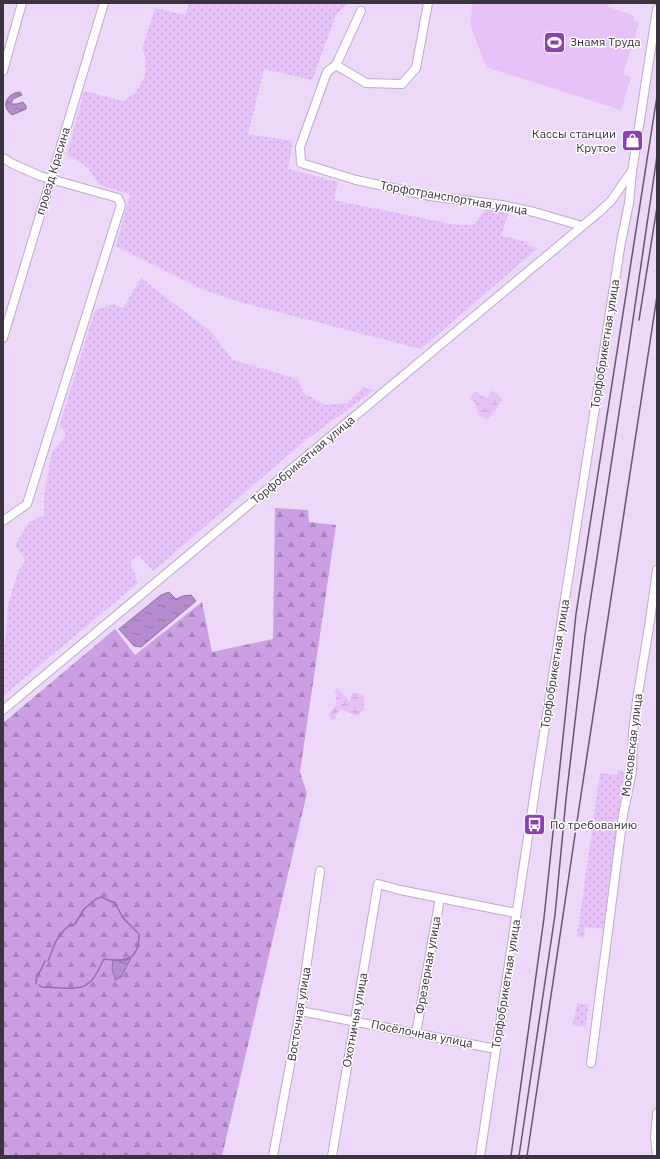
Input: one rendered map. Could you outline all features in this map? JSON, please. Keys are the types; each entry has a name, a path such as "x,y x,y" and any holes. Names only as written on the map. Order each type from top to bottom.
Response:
{"street":[{"path":"3,71 22,3"},
{"name":"проезд Красина","path":"3,338 104,3"},
{"path":"336,65 366,83 402,84 416,68 428,3"},
{"name":"Торфобрикетная улица","path":"480,1156 516,913 628,203 657,8"},
{"name":"Торфотранспортная улица","path":"361,11 336,65 327,72 300,148 301,163 356,180 430,196 502,205 534,212 582,226"},
{"path":"3,158 29,172 118,198 121,205 27,504 3,521"},
{"name":"Торфобрикетная улица","path":"3,710 582,226 611,200 632,172"},
{"name":"Московская улица","path":"591,1063 623,815 632,771 633,732 637,700 657,570"},
{"name":"Восточная улица","path":"273,1156 300,1011 320,871"},
{"name":"Охотничья улица","path":"332,1156 378,884 440,898"},
{"path":"440,898 516,913"},
{"name":"Фрезерная улица","path":"416,1033 440,898"},
{"name":"Посёлочная улица","path":"300,1011 496,1048"},
{"path":"657,1113 655,1138 657,1155"}],"green space":[{"path":"189,3 348,3 336,15 312,80 264,69 248,134 293,141 288,169 338,182 334,200 456,225 474,225 486,209 508,213 501,236 528,242 527,245 538,248 421,349 243,303 206,291 116,246 130,194 100,185 89,169 82,163 67,155 84,91 124,101 136,92 145,76 146,58 142,49 155,8 185,15"},
{"name":"Знамя Труда","path":"473,3 609,3 608,7 634,16 633,20 639,23 623,74 631,77 621,110 486,67 470,24"},
{"path":"141,278 210,331 233,360 298,379 303,393 325,405 347,403 363,387 374,390 306,440 153,571 138,555 130,562 138,583 3,696 3,650 6,636 8,605 18,572 25,560 15,545 29,522 44,515 44,495 52,452 66,435 60,424 95,310 113,304 123,308"},
{"path":"493,390 503,400 499,403 496,410 487,420 479,415 475,402 469,399 475,391 487,399"},
{"path":"275,508 308,510 309,522 336,525 300,772 307,793 222,1156 3,1156 3,723 115,629 135,655 202,602 212,652 273,639"},
{"path":"338,688 350,702 352,693 364,694 364,710 357,716 340,709 334,720 330,719 329,714 335,706 337,694 334,691"},
{"path":"618,770 625,771 603,929 585,927 584,938 577,937 600,773 617,775"},
{"path":"577,1003 589,1005 585,1027 573,1025"}],"water":[{"path":"20,92 22,95 13,99 11,104 23,102 26,109 12,115 6,108 7,100 15,93"},
{"path":"169,592 176,599 191,595 196,601 141,647 134,646 119,629 161,595"},
{"path":"131,958 121,977 115,980 112,969 113,960 124,961"}],"waterway":[{"path":"39,985 42,987 71,988 86,985 94,977 104,959 119,960 125,959 134,954 137,949 139,934 123,918 115,903 101,897 96,899 84,909 75,924 64,930 56,941 48,961"},
{"path":"36,984 36,980 45,961"}],"railway":[{"path":"511,1156 544,918 576,614 657,96"},
{"path":"519,1156 555,915 566,799 585,636 657,156"},
{"path":"639,320 657,207"},
{"path":"527,1156 657,296"}],"place":[{"name":"Знамя Труда","path":"555,42"},
{"name":"Кассы станции Крутое","path":"632,141"},
{"name":"По требованию","path":"534,825"}]}
